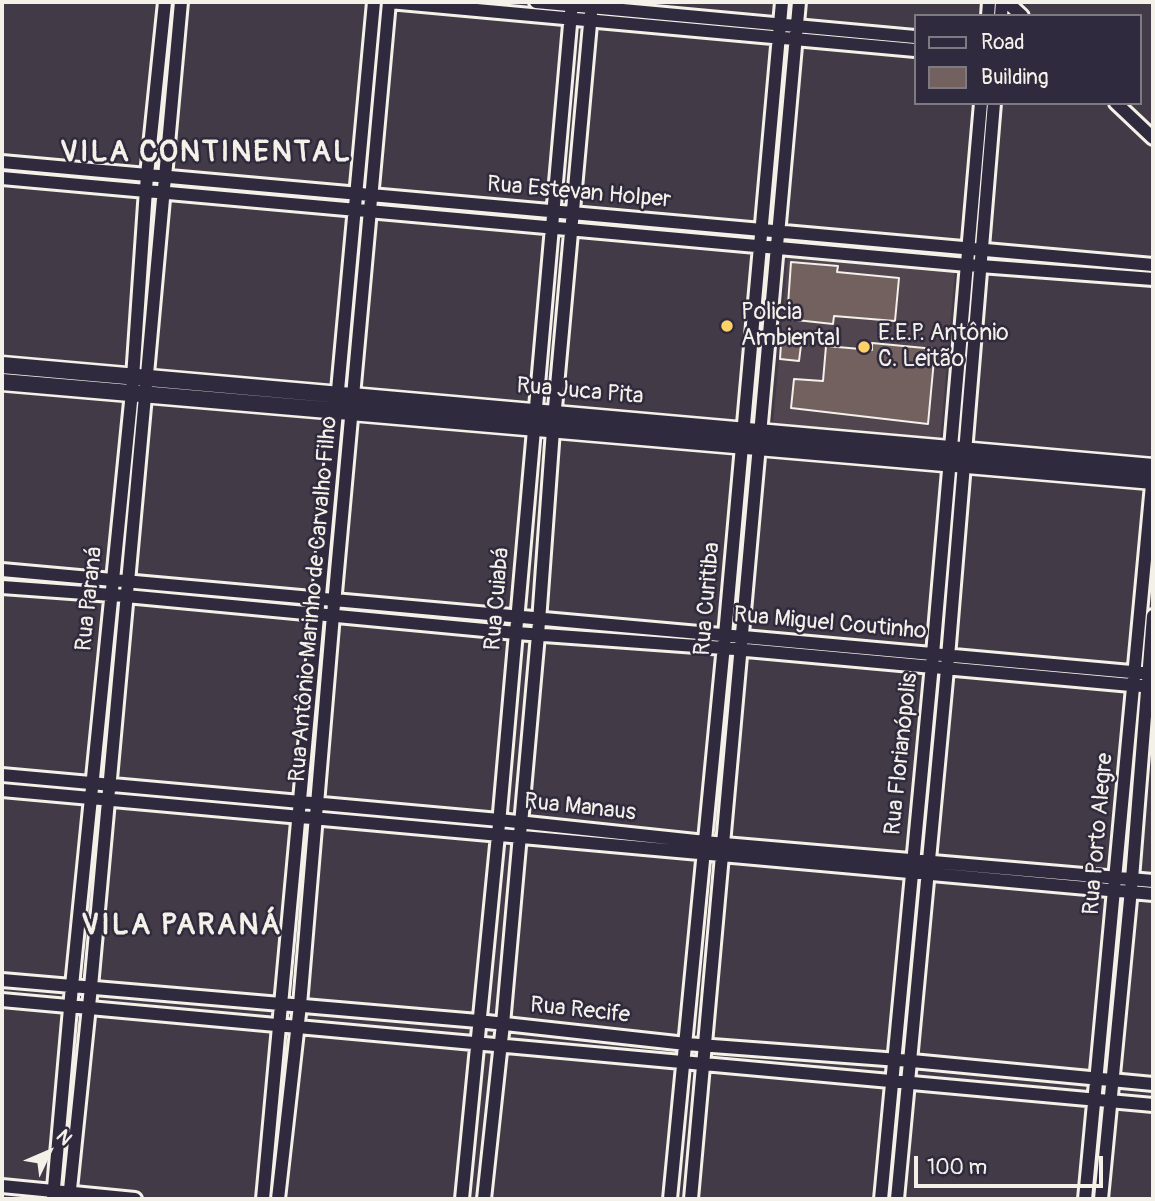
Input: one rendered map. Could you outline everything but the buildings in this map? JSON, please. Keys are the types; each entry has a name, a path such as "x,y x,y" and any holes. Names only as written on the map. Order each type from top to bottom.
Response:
{"street":[{"name":"Rua Paraná","path":"70,1196 126,596 139,385 147,175 165,2"},
{"name":"Rua Paraná","path":"54,1195 111,596 164,193 181,2"},
{"name":"Rua Antônio Marinho de Carvalho Filho","path":"278,1199 298,1027 333,615 354,210 374,2"},
{"name":"Rua Antônio Marinho de Carvalho Filho","path":"263,1199 318,599 371,212 389,2"},
{"path":"389,2 572,8"},
{"path":"536,2 779,31 914,37"},
{"name":"Rua Curitiba","path":"691,1199 741,651 762,230 782,2"},
{"name":"Rua Curitiba","path":"670,1199 725,642 778,232 799,2"},
{"path":"1007,2 1020,14"},
{"name":"Rua Cuiabá","path":"462,1199 498,835 572,8"},
{"name":"Rua Cuiabá","path":"484,1199 503,1024 538,635 553,430 592,10"},
{"path":"796,32 914,50"},
{"name":"Rua Florianópolis","path":"975,249 981,105"},
{"name":"Rua Florianópolis","path":"881,1199 933,654 956,457 973,266 994,105"},
{"path":"1118,105 1153,138"},
{"name":"Rua Estevan Holper","path":"2,162 1153,265"},
{"name":"Rua Estevan Holper","path":"2,178 973,266 1153,279"},
{"name":"Rua Juca Pita","path":"2,365 139,385 534,420 553,430 751,438"},
{"name":"Rua Juca Pita","path":"2,382 139,385"},
{"name":"Rua Juca Pita","path":"534,420 555,413 751,438 956,457 1153,481"},
{"name":"Rua Florianópolis","path":"897,1199 947,669 956,457"},
{"name":"Rua Juca Pita","path":"956,457 1153,467"},
{"name":"Rua Porto Alegre","path":"1101,1199 1131,886 1145,680 1153,473"},
{"name":"Rua Miguel Coutinho","path":"2,570 539,618 725,642 741,651 932,668 1145,680"},
{"name":"Rua Miguel Coutinho","path":"2,587 538,635 725,642 742,637 948,655 1145,680"},
{"name":"Rua Porto Alegre","path":"1085,1199 1116,876 1153,616"},
{"name":"Rua Manaus","path":"2,775 499,820 644,842 912,866 1115,891 1153,881"},
{"name":"Rua Manaus","path":"2,790 518,837 644,842"},
{"name":"Rua Manaus","path":"928,868 1116,876 1131,886 1153,894"},
{"name":"Rua Recife","path":"2,980 478,1021 686,1044 912,1061 1153,1084"},
{"name":"Rua Recife","path":"2,1000 1153,1105"},
{"path":"1034,1094 1035,1072"},
{"path":"2,1186 54,1195 135,1199"}],"shaded area":[{"name":"E.E.P. Antônio C. Leitão","path":"788,255 955,270 940,440 773,425"}],"place":[{"name":"Policia Ambiental","path":"727,326"},
{"name":"E.E.P. Antônio C. Leitão","path":"864,347"}],"district":[{"name":"VILA CONTINENTAL","path":"206,153"},
{"name":"VILA PARANÁ","path":"182,926"}]}
